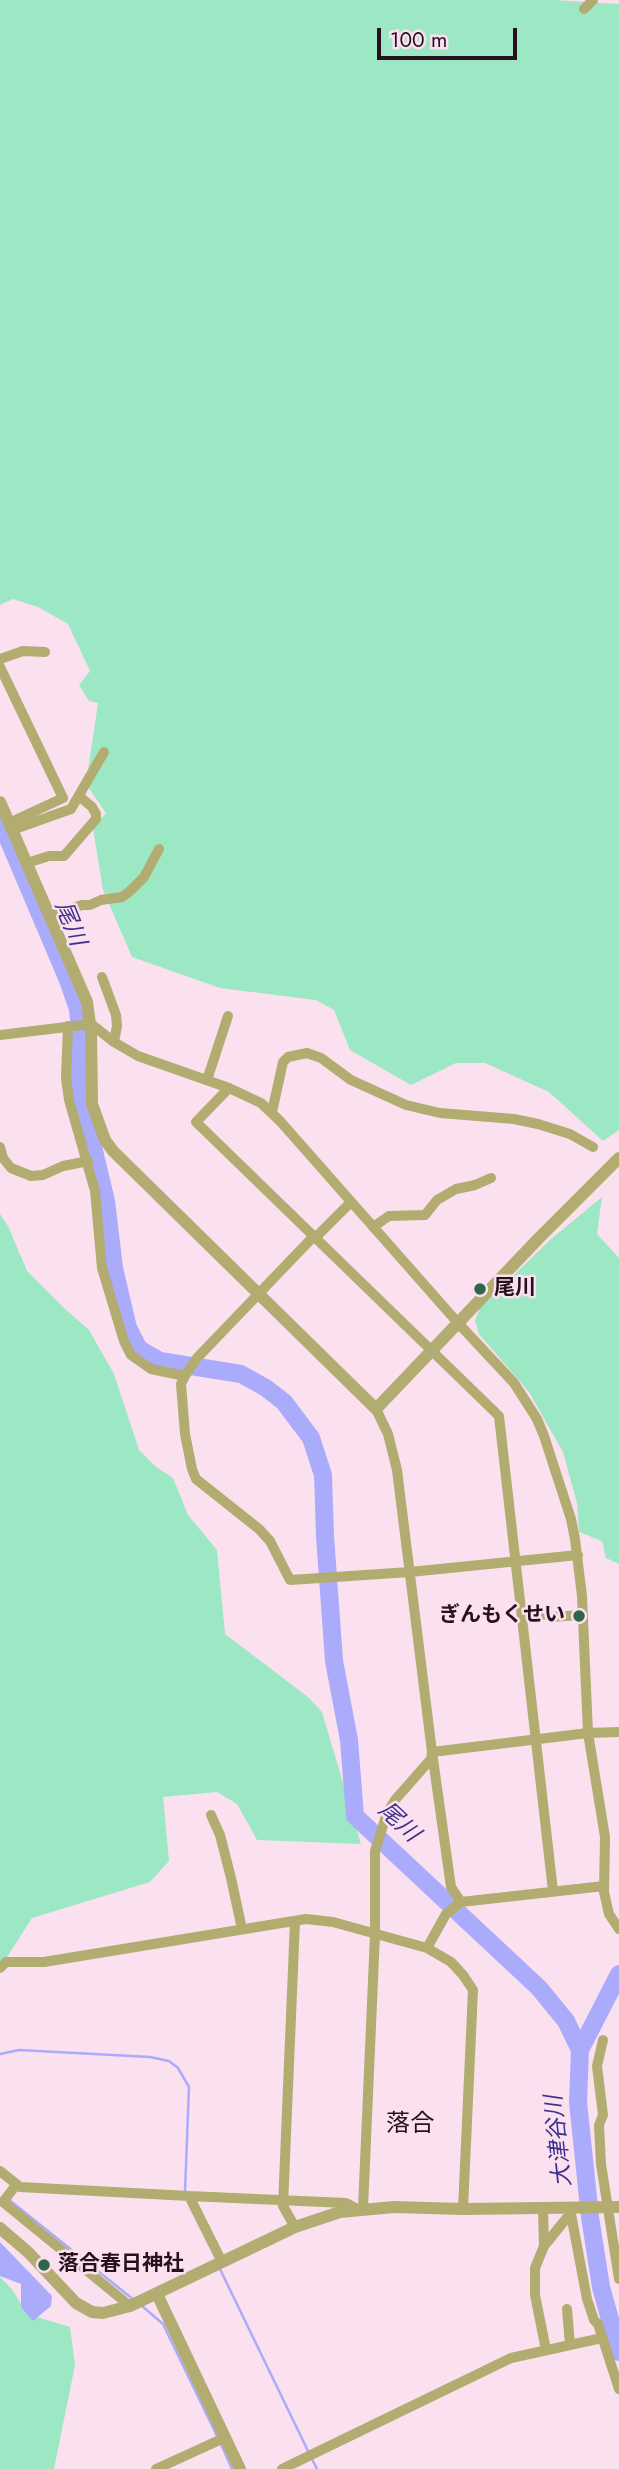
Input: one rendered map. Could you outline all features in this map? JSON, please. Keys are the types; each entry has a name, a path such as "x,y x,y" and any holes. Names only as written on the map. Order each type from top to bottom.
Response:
{"street":[{"path":"584,9 593,0"},
{"path":"0,659 23,651 45,652"},
{"path":"0,667 63,798 11,826"},
{"path":"11,826 71,809 104,752"},
{"path":"27,863 49,856 64,856 96,819 92,807 79,796"},
{"path":"0,802 83,989 88,1025 92,1104 106,1140 113,1151 376,1409 395,1454 451,1887 459,1903"},
{"path":"50,915 101,900 122,897 144,877 159,849"},
{"path":"102,977 116,1015 114,1042"},
{"path":"207,1080 228,1016"},
{"path":"0,1035 88,1025 138,1056 248,1095 272,1112 457,1323 514,1383 537,1419 571,1518 578,1555 583,1615 588,1733 605,1837 605,1903 619,1929"},
{"path":"69,1026 67,1088 95,1192 102,1268 126,1348 151,1369 186,1374"},
{"path":"272,1112 283,1062 288,1057 307,1053 321,1058 351,1080 406,1105 440,1113 514,1119 538,1124 570,1134 593,1147"},
{"path":"229,1088 196,1122 499,1416 554,1891"},
{"path":"0,1147 2,1158 10,1168 31,1176 41,1176 63,1166 88,1161"},
{"path":"376,1409 619,1158"},
{"path":"373,1227 389,1216 425,1215 437,1200 456,1189 491,1178"},
{"path":"351,1202 197,1358 186,1374 181,1384 185,1434 192,1469 197,1479 259,1529 270,1541 290,1580 410,1572 578,1555"},
{"path":"523,1617 546,1614 550,1617 583,1615"},
{"path":"432,1752 588,1733 619,1732"},
{"path":"360,2208 375,1935 375,1850 381,1828 395,1801 431,1759 432,1752"},
{"path":"211,1815 231,1878 242,1929"},
{"path":"427,1948 446,1914 459,1903 604,1886"},
{"path":"295,1921 283,2206 295,2227"},
{"path":"0,1968 6,1962 44,1962 295,1921 333,1922 427,1948 451,1962 472,1990 464,2209"},
{"path":"603,2040 597,2066 603,2115 598,2125 601,2164 613,2207 619,2279"},
{"path":"0,2171 20,2188 346,2203 360,2208"},
{"path":"16,2185 6,2198 130,2306"},
{"path":"189,2196 222,2262"},
{"path":"0,2228 28,2252 84,2309 103,2314 157,2294 295,2227 360,2208 571,2211 613,2207"},
{"path":"542,2209 544,2246"},
{"path":"546,2350 535,2295 535,2268 544,2246 571,2211"},
{"path":"571,2211 587,2299 619,2389"},
{"path":"157,2294 240,2469"},
{"path":"567,2309 570,2345"},
{"path":"282,2469 511,2358 602,2338"},
{"path":"156,2469 224,2438"}],"green space":[{"path":"0,0 554,0 619,4 619,1130 603,1141 549,1092 485,1063 456,1063 411,1085 350,1050 334,1010 316,1000 220,988 132,957 103,890 93,828 106,813 86,784 98,703 89,701 79,685 90,671 68,624 38,607 13,599 0,605"},
{"path":"602,1197 597,1234 619,1258 619,1564 606,1558 602,1541 579,1532 577,1503 563,1452 529,1392 479,1334 475,1321 480,1308 550,1240"},
{"path":"0,1214 27,1271 89,1330 114,1374 139,1450 156,1467 173,1478 188,1515 217,1550 225,1634 308,1697 322,1712 361,1844 257,1840 237,1804 217,1792 163,1797 169,1861 150,1882 32,1918 0,1968"},
{"path":"0,2277 12,2289 27,2314 70,2327 75,2365 54,2469 0,2469"}],"water":[{"path":"0,2242 52,2296 51,2306 33,2321 21,2307 21,2284 0,2276"}],"waterway":[{"name":"尾川","path":"0,820 78,1009 78,1084 106,1201 114,1268 128,1328 139,1349 160,1361 241,1374 266,1388 284,1402 311,1438 323,1475 334,1661 349,1740 355,1816 539,1988 566,2021 580,2050"},
{"name":"大津谷川","path":"619,1974 580,2050 578,2102 590,2217 601,2287 619,2352"},
{"path":"0,2054 19,2050 150,2057 169,2061 178,2068 189,2087 185,2191"},
{"path":"8,2199 134,2300"},
{"path":"219,2267 309,2453"},
{"path":"142,2306 163,2324 218,2438"},
{"path":"221,2444 232,2469"},
{"path":"312,2459 317,2469"}],"place":[{"name":"尾川","path":"480,1289"},
{"name":"ぎんもくせい","path":"579,1616"},
{"name":"落合春日神社","path":"44,2265"}],"district":[{"name":"落合","path":"410,2125"}]}
